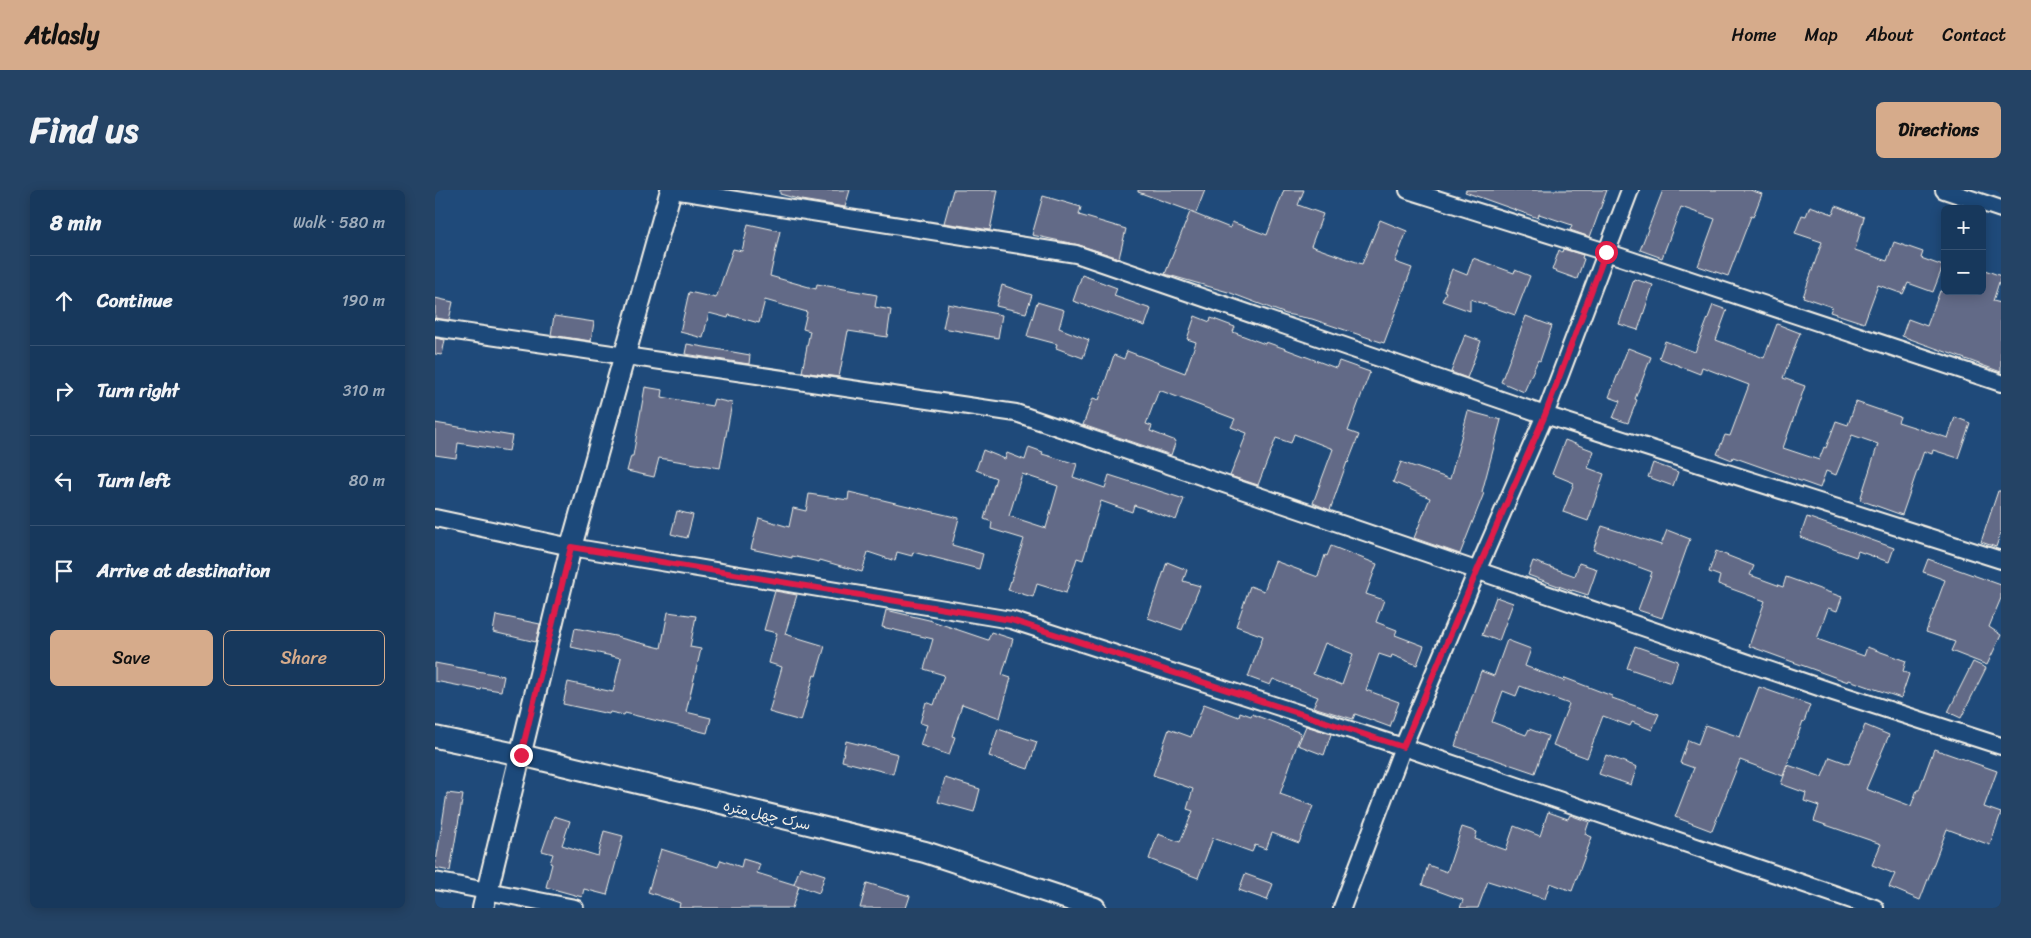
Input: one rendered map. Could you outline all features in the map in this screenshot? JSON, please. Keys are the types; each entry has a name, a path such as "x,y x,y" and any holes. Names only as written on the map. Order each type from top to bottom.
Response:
{"street":[{"path":"484,899 571,547 672,190 1076,254 1545,415 2001,560"},
{"path":"1407,190 1606,252 2001,384"},
{"path":"1342,908 1403,747 1545,415 1630,190"},
{"path":"1944,190 2001,208"},
{"path":"435,328 1016,413 1833,692 2001,746"},
{"path":"435,518 571,547 1011,620 1403,747 1875,908"},
{"name":"سرک چهل متره","path":"435,737 521,755 925,852 1095,908"},
{"path":"435,881 484,899 575,908"}],"building":[{"path":"780,190 850,190 845,207 801,200 780,194"},
{"path":"953,190 998,190 990,230 944,223"},
{"path":"1138,190 1205,190 1196,213 1138,192"},
{"path":"1284,190 1304,190 1298,205 1323,214 1311,246 1362,264 1380,220 1407,231 1395,262 1412,268 1384,343 1312,319 1286,314 1228,292 1165,274 1190,212 1230,228 1232,222 1267,235"},
{"path":"1466,190 1607,190 1590,237 1570,230 1572,225 1539,214 1538,218 1465,192"},
{"path":"1663,190 1750,190 1762,194 1753,217 1751,216 1728,276 1698,266 1715,219 1681,207 1662,258 1640,250"},
{"path":"1043,196 1081,207 1079,215 1126,229 1119,258 1079,245 1032,235"},
{"path":"1810,206 1833,214 1836,206 1864,217 1855,250 1887,261 1894,242 1923,252 1921,258 1941,265 1941,271 1933,292 1908,283 1903,294 1878,285 1864,323 1830,312 1832,307 1803,297 1822,242 1795,233 1802,215 1806,216"},
{"path":"748,224 780,231 770,276 816,289 817,284 877,295 875,307 891,310 887,337 848,331 839,377 802,372 810,331 803,329 807,312 765,300 759,323 729,315 728,318 709,313 703,338 680,332 689,292 716,298 733,249 742,251"},
{"path":"1563,249 1583,255 1582,258 1584,259 1577,279 1552,270 1559,250 1562,252"},
{"path":"1473,258 1514,273 1515,270 1530,276 1515,315 1470,299 1470,311 1442,301 1452,269 1467,275"},
{"path":"1986,270 2001,276 1993,301 2001,303 2001,372 1902,336 1908,319 1927,326 1940,291 1941,295 1986,295"},
{"path":"1082,275 1117,288 1114,296 1151,309 1145,326 1073,301"},
{"path":"1634,279 1653,285 1638,330 1619,324"},
{"path":"1002,285 1032,295 1026,313 996,306"},
{"path":"435,298 453,302 449,320 435,318"},
{"path":"1037,302 1064,310 1059,328 1089,340 1083,358 1056,348 1057,344 1027,336"},
{"path":"948,304 1002,315 998,338 943,328"},
{"path":"1713,305 1727,310 1716,340 1764,358 1777,324 1800,333 1783,378 1805,386 1783,448 1819,460 1824,447 1826,448 1836,421 1848,425 1856,402 1900,417 1898,422 1948,438 1955,417 1970,423 1958,458 1933,450 1932,454 1924,451 1902,515 1860,500 1878,444 1852,435 1836,475 1826,471 1820,488 1733,457 1732,460 1717,454 1725,435 1730,436 1749,385 1702,367 1700,374 1659,358 1665,341 1695,352"},
{"path":"554,316 594,322 591,341 551,335"},
{"path":"1195,316 1210,322 1211,318 1235,327 1233,332 1336,368 1339,361 1370,372 1348,431 1359,435 1330,510 1313,503 1333,449 1294,434 1291,443 1276,438 1258,485 1230,476 1247,433 1231,427 1235,419 1159,390 1146,424 1152,426 1150,431 1176,441 1171,455 1083,425 1093,398 1099,400 1114,355 1124,359 1127,351 1185,373 1196,342 1187,339"},
{"path":"1526,316 1552,326 1540,361 1538,360 1524,392 1501,382"},
{"path":"1465,335 1481,341 1467,378 1451,372"},
{"path":"435,338 445,340 442,355 435,354"},
{"path":"687,344 750,355 749,364 685,354"},
{"path":"1628,348 1651,357 1628,423 1613,418 1620,401 1609,397"},
{"path":"645,387 663,390 662,397 712,406 714,399 732,403 720,468 659,458 654,477 627,471 631,456 633,456"},
{"path":"1468,411 1501,420 1482,492 1484,493 1460,554 1414,538 1430,498 1393,482 1401,462 1450,479"},
{"path":"435,423 512,436 509,451 458,443 456,458 435,455"},
{"path":"1565,440 1594,451 1588,468 1604,474 1588,521 1563,512 1574,483 1552,474"},
{"path":"1029,447 1043,452 1042,454 1077,464 1073,477 1105,488 1109,475 1184,499 1176,520 1134,505 1132,512 1101,501 1083,560 1077,558 1066,593 1037,584 1033,597 1008,590 1024,539 991,529 992,522 984,519 996,478 976,470 983,450 1005,459 1007,453 1025,460","holes":["1022,474 1058,486 1046,528 1009,516"]},
{"path":"1653,463 1678,472 1673,486 1648,477"},
{"path":"1998,491 2001,491 2001,532 1996,547 1981,542"},
{"path":"849,492 959,518 952,545 983,554 979,569 913,552 912,556 897,552 895,561 868,552 862,572 820,560 819,562 792,556 792,558 751,549 759,518 789,527 793,508 806,511 809,494 848,500"},
{"path":"677,511 693,515 687,538 671,534"},
{"path":"1807,517 1894,548 1889,562 1858,551 1856,557 1800,537"},
{"path":"1602,526 1661,545 1667,530 1690,539 1662,618 1638,610 1652,572 1593,550"},
{"path":"1331,546 1377,564 1366,594 1384,600 1376,622 1397,630 1395,635 1424,646 1417,665 1392,655 1391,658 1379,654 1366,690 1399,702 1390,727 1355,714 1353,719 1313,707 1318,697 1273,679 1270,685 1248,677 1263,636 1236,626 1250,586 1264,591 1275,561 1318,577 1325,555 1327,556","holes":["1325,643 1353,654 1342,685 1313,674"]},
{"path":"1716,551 1754,566 1750,575 1783,587 1786,577 1842,597 1837,611 1828,608 1817,639 1864,656 1867,647 1906,661 1903,671 1909,674 1901,698 1849,680 1848,682 1749,646 1765,601 1718,584 1720,576 1709,572"},
{"path":"1928,559 2001,585 2001,598 1989,627 2001,635 1987,665 1951,651 1955,642 1926,632 1945,580 1923,572"},
{"path":"1533,561 1575,576 1579,563 1597,569 1588,595 1528,575"},
{"path":"1167,562 1187,570 1183,581 1200,586 1182,630 1148,618"},
{"path":"775,591 797,595 785,634 825,646 816,676 814,675 801,721 769,712 782,667 769,663 777,633 764,630"},
{"path":"1496,597 1513,603 1499,641 1482,635"},
{"path":"886,610 929,620 988,640 991,632 1013,639 1002,675 1011,678 1000,718 962,704 952,736 955,737 949,755 920,745 927,725 920,723 926,702 934,705 944,675 924,669 933,639 882,627"},
{"path":"668,612 696,616 690,647 701,649 686,712 711,718 707,733 625,713 624,715 610,712 609,714 563,704 568,682 613,692 621,658 571,647 575,628 661,648"},
{"path":"496,615 540,624 536,642 493,632"},
{"path":"1507,640 1531,649 1525,666 1564,681 1565,678 1612,696 1612,698 1659,714 1652,730 1632,722 1630,726 1603,716 1587,758 1553,745 1569,704 1520,686 1516,696 1503,691 1492,722 1526,735 1529,729 1548,736 1535,773 1455,746 1481,671 1494,676"},
{"path":"1635,646 1678,661 1671,683 1627,668"},
{"path":"1973,662 1986,668 1961,718 1948,712"},
{"path":"435,663 504,676 501,691 482,688 481,690 435,681"},
{"path":"1759,687 1810,705 1783,776 1740,760 1712,831 1675,817 1694,768 1680,763 1688,740 1698,744 1705,725 1740,737"},
{"path":"1204,704 1239,717 1240,712 1251,716 1252,714 1301,733 1280,794 1313,806 1299,843 1272,833 1266,849 1255,845 1252,852 1213,838 1198,878 1149,859 1158,834 1180,842 1193,811 1187,809 1193,789 1153,775 1169,729 1191,737"},
{"path":"1865,725 1889,735 1866,789 1911,806 1934,749 1997,771 1984,807 2001,813 1990,845 1947,829 1920,900 1889,887 1895,874 1872,865 1881,844 1814,821 1819,806 1804,801 1806,793 1781,784 1788,765 1822,777 1830,757 1849,764"},
{"path":"1306,726 1331,734 1324,755 1298,745"},
{"path":"998,729 1037,742 1028,769 989,756"},
{"path":"846,741 898,754 893,774 842,761"},
{"path":"1606,755 1637,767 1631,785 1599,774"},
{"path":"945,778 980,789 974,812 938,802"},
{"path":"447,793 463,795 450,871 435,868"},
{"path":"1548,812 1568,819 1570,815 1589,822 1585,834 1592,837 1572,891 1550,883 1545,899 1488,881 1478,908 1460,908 1463,900 1422,885 1428,865 1447,872 1462,827 1477,832 1475,839 1506,850 1514,826 1540,836"},
{"path":"554,816 570,821 562,845 598,856 604,831 623,836 607,895 584,889 582,897 546,887 553,854 542,851"},
{"path":"661,849 718,867 721,860 741,867 743,859 760,864 757,873 799,886 792,908 679,908 680,903 648,892"},
{"path":"800,867 825,875 819,893 794,884"},
{"path":"1245,874 1273,884 1267,900 1239,890"},
{"path":"867,883 910,896 906,908 860,908"}],"route":[{"path":"521,755 571,547 1011,620 1403,747 1545,415 1606,252"}]}
